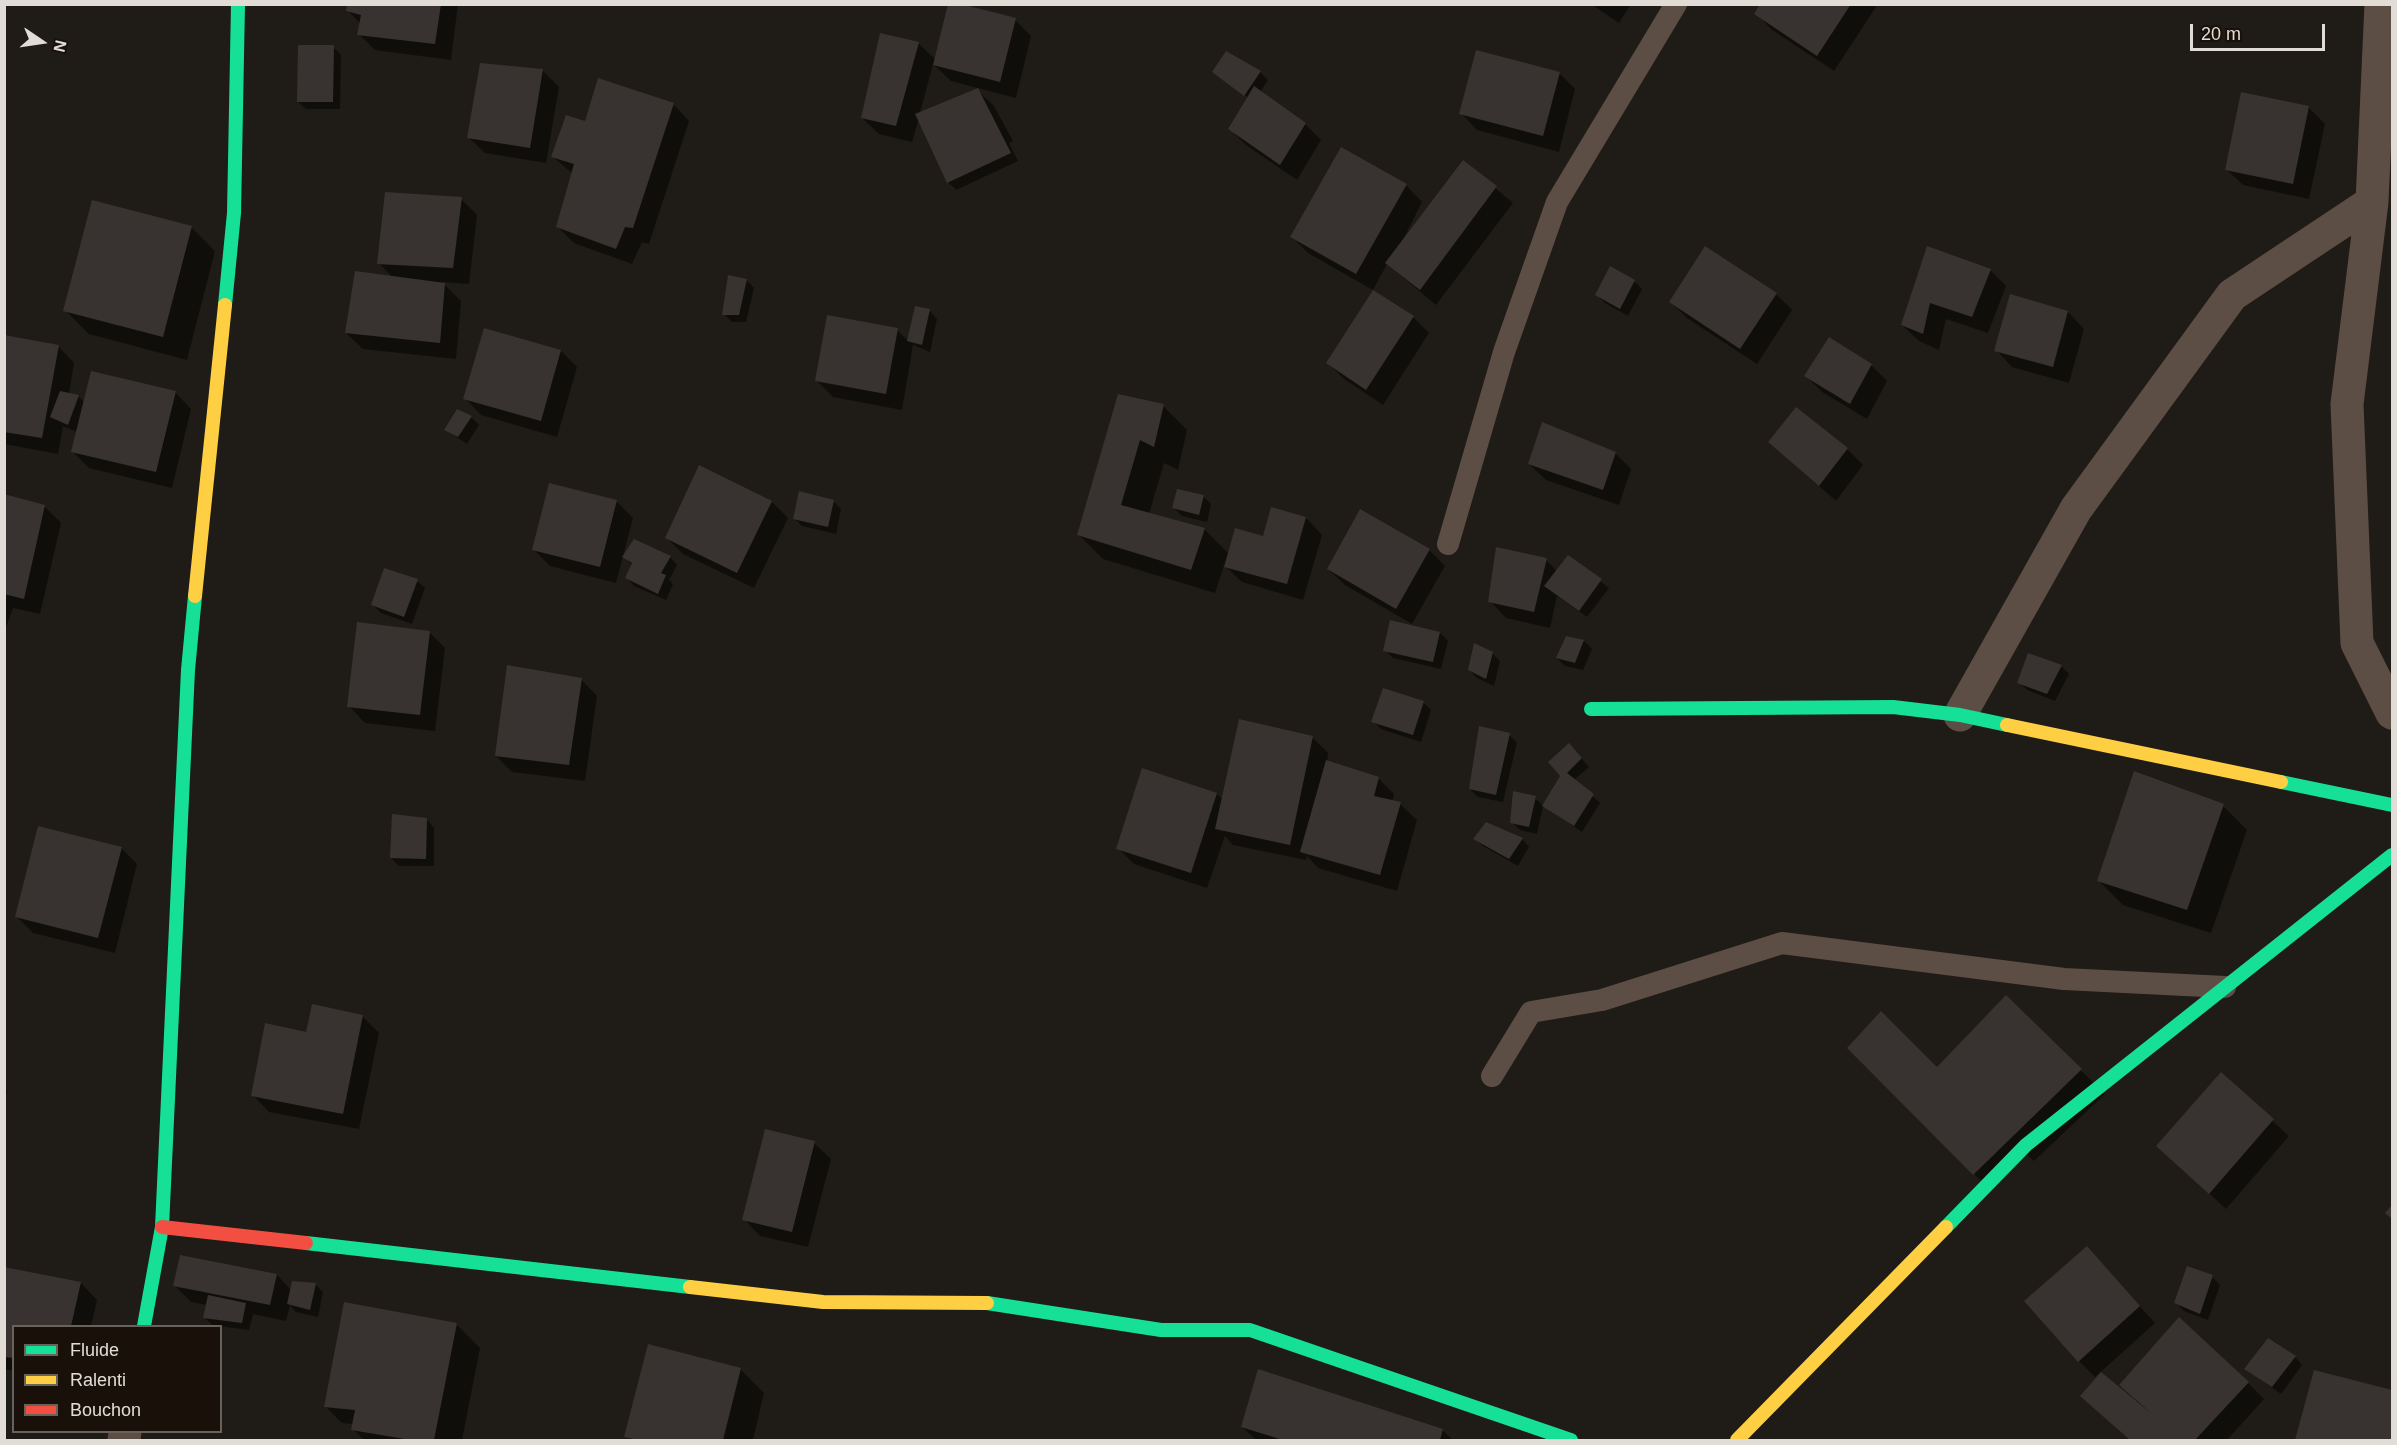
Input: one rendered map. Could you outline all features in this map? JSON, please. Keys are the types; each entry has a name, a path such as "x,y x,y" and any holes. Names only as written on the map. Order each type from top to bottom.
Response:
{"street":[{"path":"144,1325 162,1227 188,670 234,213 238,4"},
{"path":"2381,4 2372,202 2347,404 2357,643 2392,713"},
{"path":"1960,715 2076,509 2232,295 2372,202"},
{"path":"1591,709 1893,707 1960,715 2392,805"},
{"path":"1737,1440 2026,1145 2392,855"},
{"path":"162,1227 823,1302 992,1303 1161,1330 1250,1330 1571,1440"}],"lane":[{"path":"1448,544 1504,352 1557,202 1676,4"},
{"path":"1492,1076 1531,1012 1602,1000 1782,943 2064,979 2225,987"}],"building":[{"path":"347,4 441,4 435,44 357,35 361,15 346,11"},
{"path":"948,4 961,4 1016,18 1000,82 933,65"},
{"path":"1760,4 1851,4 1817,56 1754,14"},
{"path":"880,33 919,42 896,126 861,118"},
{"path":"298,45 334,45 333,102 297,102"},
{"path":"1476,50 1560,72 1543,136 1459,114"},
{"path":"1226,51 1261,71 1244,96 1212,72"},
{"path":"480,63 543,69 530,148 467,138"},
{"path":"598,78 674,103 633,228 625,227 616,249 556,227 574,164 551,157 566,115 585,121"},
{"path":"1254,86 1306,123 1280,165 1228,129"},
{"path":"978,88 1011,153 947,183 915,114"},
{"path":"2241,92 2309,106 2293,184 2225,170"},
{"path":"1341,147 1407,184 1356,274 1290,237"},
{"path":"1463,160 1497,186 1420,290 1385,263"},
{"path":"385,192 462,197 453,268 377,264"},
{"path":"92,200 192,226 163,337 63,311"},
{"path":"1705,246 1777,293 1740,349 1669,302"},
{"path":"1927,246 1991,269 1972,317 1930,303 1923,334 1901,325"},
{"path":"1610,266 1635,280 1620,309 1595,295"},
{"path":"355,271 445,283 440,343 345,333"},
{"path":"728,275 747,279 739,315 722,315"},
{"path":"1373,290 1414,316 1366,390 1326,363"},
{"path":"2010,294 2068,311 2053,367 1994,351"},
{"path":"915,306 930,309 922,345 907,341"},
{"path":"827,315 898,328 886,394 815,381"},
{"path":"484,328 561,350 541,421 463,399"},
{"path":"4,335 59,345 42,438 4,432"},
{"path":"1829,337 1872,364 1850,404 1804,376"},
{"path":"91,371 176,391 156,472 71,452"},
{"path":"60,391 79,395 68,425 50,417"},
{"path":"1118,394 1164,404 1154,447 1140,440 1121,505 1205,528 1191,570 1077,535"},
{"path":"1796,407 1848,448 1819,486 1768,442"},
{"path":"457,409 472,416 458,437 444,430"},
{"path":"1542,422 1616,452 1603,490 1528,464"},
{"path":"699,465 772,501 737,573 665,538"},
{"path":"549,483 617,500 600,567 532,550"},
{"path":"1177,489 1204,495 1199,515 1172,508"},
{"path":"799,491 834,500 828,527 793,519"},
{"path":"4,494 45,505 24,599 4,594"},
{"path":"1271,507 1306,517 1287,584 1224,567 1235,528 1263,536"},
{"path":"1360,509 1430,549 1396,609 1327,569"},
{"path":"634,539 671,556 661,573 666,575 658,594 625,578 632,563 622,557"},
{"path":"1496,547 1547,558 1534,612 1488,602"},
{"path":"1568,555 1602,579 1579,611 1544,586"},
{"path":"384,568 418,579 404,617 371,605"},
{"path":"1390,620 1440,632 1433,662 1383,651"},
{"path":"357,622 430,631 420,715 347,707"},
{"path":"1566,636 1584,640 1575,663 1556,658"},
{"path":"1474,643 1493,652 1486,679 1468,670"},
{"path":"2028,653 2062,665 2047,694 2017,683"},
{"path":"507,665 582,678 569,765 495,756"},
{"path":"1383,688 1424,701 1413,735 1371,722"},
{"path":"1239,719 1313,736 1290,845 1215,829"},
{"path":"1479,726 1510,733 1496,795 1469,789"},
{"path":"1569,743 1582,758 1567,773 1594,794 1574,826 1542,806 1560,776 1548,762"},
{"path":"1326,760 1379,777 1374,796 1401,802 1380,875 1300,852"},
{"path":"1142,768 1217,793 1191,873 1116,849"},
{"path":"2134,771 2224,804 2187,910 2097,881"},
{"path":"1513,791 1536,796 1529,827 1510,823"},
{"path":"392,814 427,818 426,859 390,858"},
{"path":"1486,822 1523,838 1509,859 1473,839"},
{"path":"38,826 122,847 98,938 15,917"},
{"path":"2006,995 2082,1069 1973,1175 1847,1048 1881,1011 1937,1067"},
{"path":"312,1004 363,1015 343,1114 251,1096 265,1023 306,1032"},
{"path":"2221,1072 2274,1119 2209,1194 2156,1146"},
{"path":"765,1129 815,1141 792,1232 742,1220"},
{"path":"2392,1205 2392,1219 2385,1213"},
{"path":"2087,1246 2140,1306 2078,1362 2024,1301"},
{"path":"180,1255 277,1274 270,1305 173,1286"},
{"path":"2187,1266 2213,1275 2200,1314 2174,1303"},
{"path":"4,1267 81,1282 71,1325 12,1325 12,1358 4,1357"},
{"path":"292,1281 316,1283 310,1310 287,1304"},
{"path":"208,1295 246,1303 242,1323 203,1318"},
{"path":"344,1302 457,1323 434,1440 411,1440 351,1430 355,1410 324,1407"},
{"path":"2179,1317 2249,1382 2195,1440 2130,1440 2080,1396 2101,1372 2152,1414 2119,1385"},
{"path":"2268,1338 2296,1356 2272,1387 2244,1369"},
{"path":"648,1344 741,1368 723,1440 638,1440 624,1437"},
{"path":"1258,1369 1443,1429 1440,1440 1283,1440 1241,1427"},
{"path":"2314,1370 2392,1390 2392,1440 2295,1440"}],"traffic: fast":[{"path":"225,305 234,213 238,4"},
{"path":"144,1325 162,1227 188,670 195,596"},
{"path":"1591,709 1893,707 1960,715 2007,725"},
{"path":"2281,782 2392,805"},
{"path":"1946,1227 2026,1145 2392,855"},
{"path":"306,1243 690,1287"},
{"path":"987,1303 1161,1330 1250,1330 1571,1440"}],"traffic: slow":[{"path":"195,596 225,305"},
{"path":"2007,725 2281,782"},
{"path":"1737,1440 1946,1227"},
{"path":"690,1287 823,1302 987,1303"}],"traffic: jam":[{"path":"162,1227 306,1243"}]}
